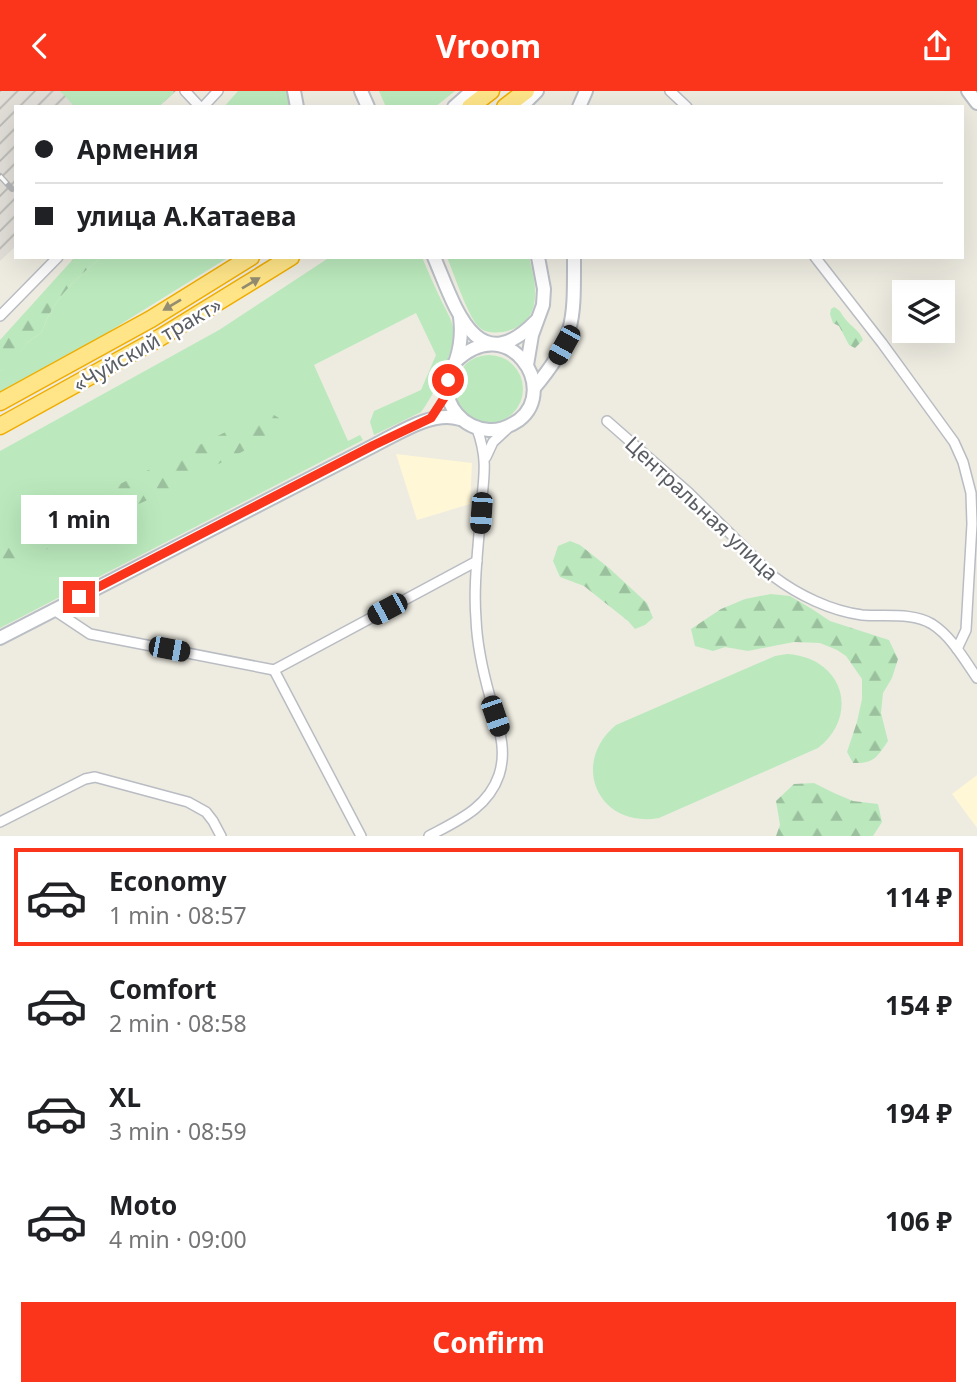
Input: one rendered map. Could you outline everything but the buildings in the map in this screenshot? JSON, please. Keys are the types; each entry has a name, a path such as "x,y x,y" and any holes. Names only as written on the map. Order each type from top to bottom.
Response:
{"highway":[{"path":"473,105 491,91"},
{"path":"508,105 526,91"},
{"name":"«Чуйский тракт»","path":"0,402 151,319 249,259"},
{"name":"«Чуйский тракт»","path":"0,426 161,337 288,259"}],"street":[{"path":"185,91 199,105"},
{"path":"203,105 218,91"},
{"path":"456,105 472,91"},
{"path":"523,105 537,91"},
{"path":"670,91 685,105"},
{"path":"968,91 977,103"},
{"path":"0,316 56,259"},
{"path":"435,259 460,317 475,335 483,341 507,348 519,355 531,373 534,388 531,402 523,417 493,442 485,458"},
{"path":"527,365 536,321 543,305 544,289 538,259"},
{"path":"534,388 557,359 570,331 574,259"},
{"path":"817,259 954,442 963,462 971,493 972,524 966,630 957,649"},
{"path":"431,418 441,405 447,390 461,338 460,317"},
{"path":"455,362 477,347 516,337 536,321"},
{"path":"447,390 460,419"},
{"path":"0,638 431,418 447,416 460,419 477,429 494,431 510,426"},
{"name":"Центральная улица","path":"607,421 689,493 773,576 788,587 812,600 859,614 921,619 932,624 957,649 977,678"},
{"path":"429,836 464,818 482,803 493,789 502,761 501,733 489,696 478,642 475,598 485,458 477,429"},
{"path":"54,610 90,634 274,670 477,561"},
{"path":"274,670 361,836"},
{"path":"0,822 85,779 95,777 188,802 206,812 221,836"}],"shaded area":[{"path":"0,91 176,91 160,105 14,105 14,248 0,261"},
{"path":"396,454 472,463 470,504 417,520"},
{"path":"977,775 977,828 952,794"}],"green space":[{"path":"60,91 174,93 160,105 73,105"},
{"path":"238,91 287,91 290,105 226,105"},
{"path":"379,91 455,91 438,105 385,105"},
{"path":"73,259 100,259 66,290 46,320 42,332 28,342 7,369 0,371 0,340"},
{"path":"100,259 226,259 34,378 0,396 0,371 7,368 28,342 42,332 52,310 66,290"},
{"path":"327,259 423,259 451,320 453,336 443,371 421,412 374,435 370,422 374,411 421,390 436,355 416,313 314,365 348,441 360,435 363,440 0,628 0,451 219,330"},
{"path":"448,259 529,259 534,280 534,303 531,313 516,328 503,332 483,330 474,320"},
{"path":"834,307 858,331 863,340 855,348 849,345 839,326 833,323 830,314"},
{"path":"489,355 502,358 513,365 520,376 523,389 520,402 513,413 502,420 489,423 476,420 465,413 458,402 455,389 458,376 465,365 476,358"},
{"path":"269,412 279,418 282,431 159,495 0,572 0,539"},
{"path":"570,541 580,545 609,568 647,603 653,618 635,629 584,586 560,577 553,561 558,546"},
{"path":"771,594 790,596 830,621 889,640 898,659 892,678 883,693 881,713 888,741 874,758 853,763 847,752 862,699 862,679 846,656 837,650 820,643 794,642 748,651 725,647 713,651 695,646 691,629 721,609 745,599"},
{"path":"787,654 821,665 832,676 839,689 842,704 839,719 831,734 818,748 659,818 638,819 620,814 607,804 597,790 593,774 594,758 602,741 616,725 775,656"},
{"path":"814,783 853,801 878,804 882,822 873,836 776,836 780,825 776,801 794,784"}],"railway":[{"path":"0,176 12,189"}],"route":[{"path":"79,597 431,418 441,405 448,380"}]}
